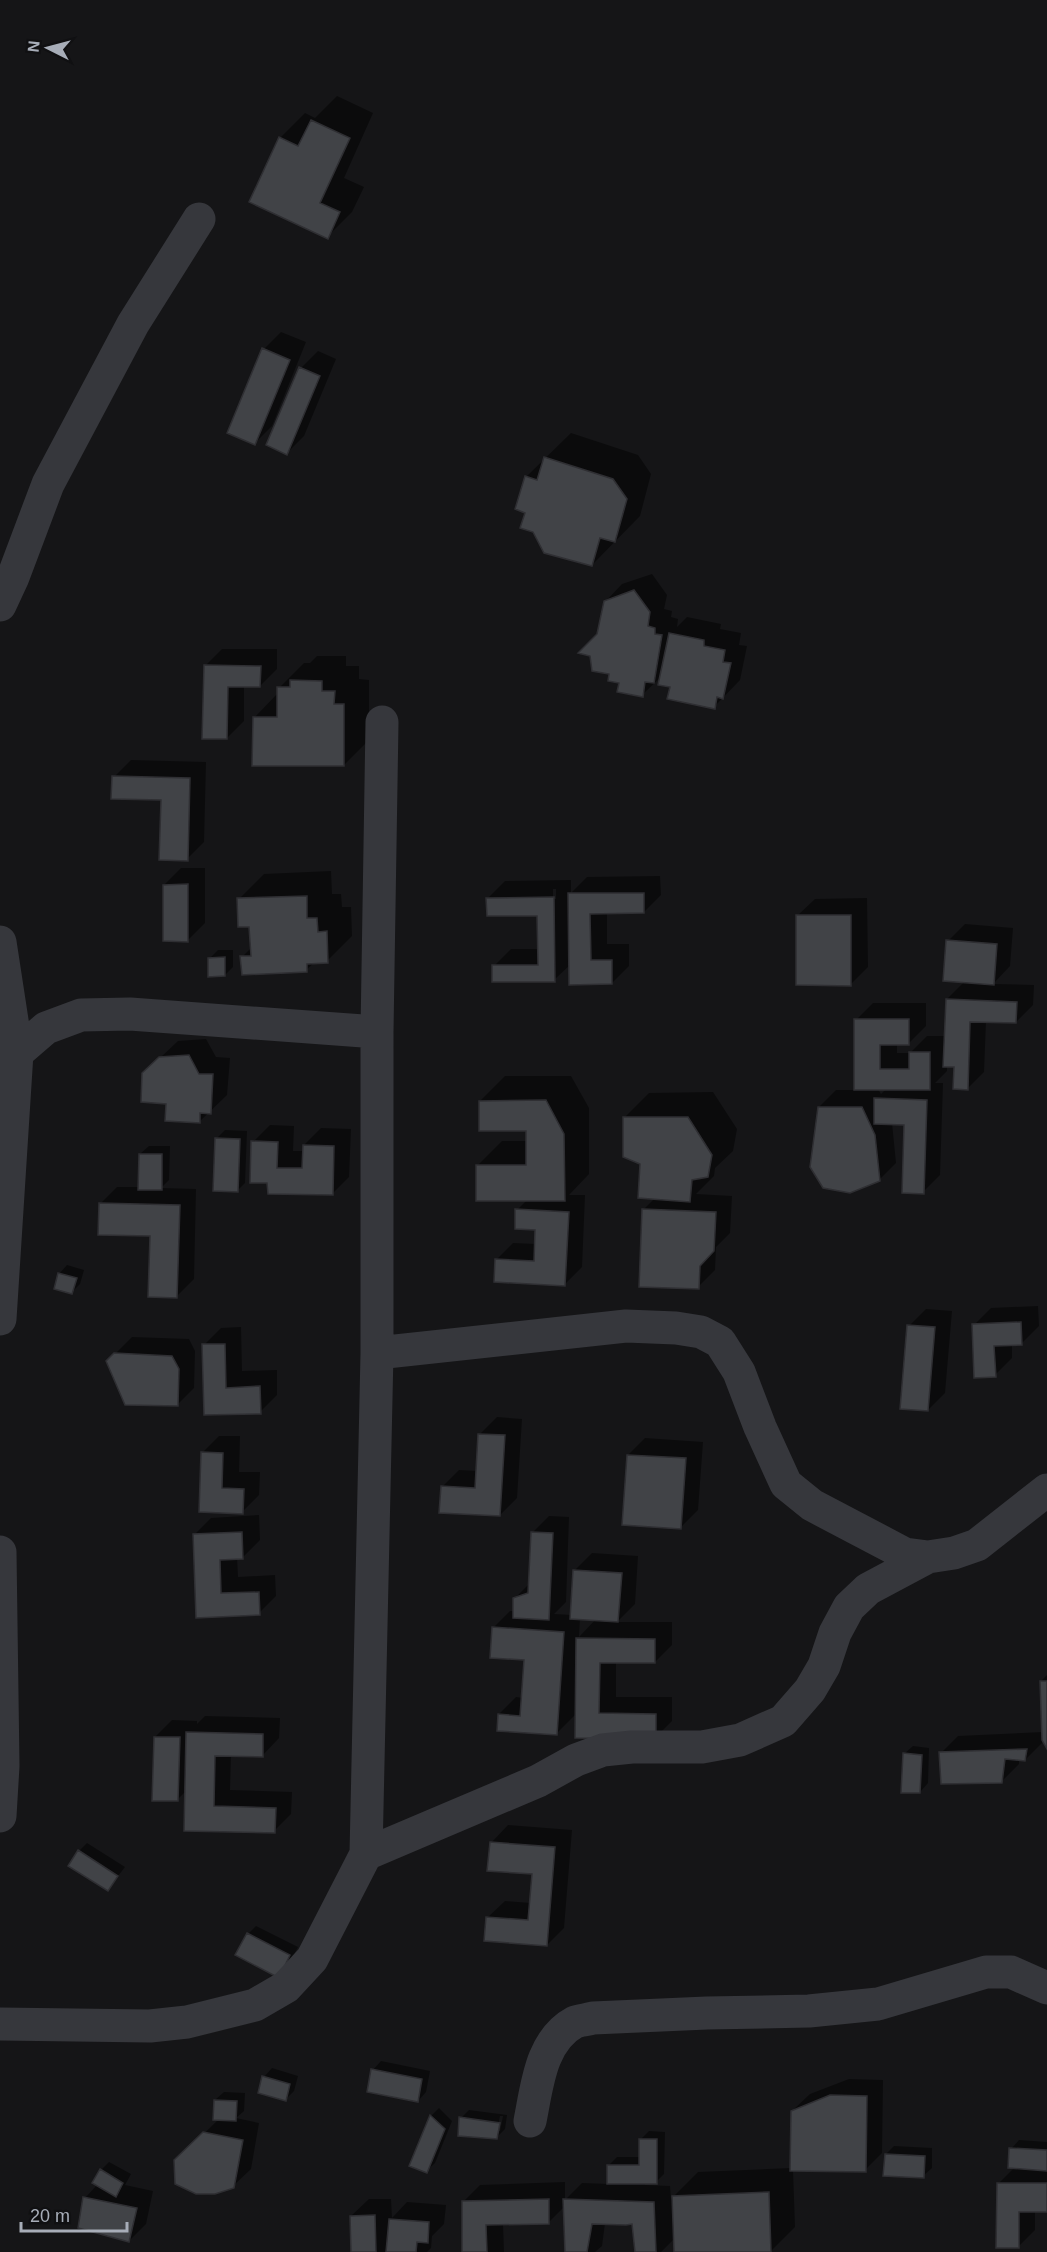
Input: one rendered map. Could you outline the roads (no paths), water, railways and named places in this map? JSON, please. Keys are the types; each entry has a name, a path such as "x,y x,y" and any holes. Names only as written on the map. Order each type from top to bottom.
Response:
{"street":[{"path":"0,605 48,484 133,324 199,219"},
{"path":"0,2024 150,2026 187,2022 255,2005 286,1987 312,1959 366,1854 377,1353 377,1032 382,722"},
{"path":"0,942 9,1046 0,1318"},
{"path":"9,1046 46,1028 81,1015 130,1014 377,1032"},
{"path":"377,1353 626,1326 676,1328 701,1332 720,1342 739,1372 786,1484 812,1505 905,1554 928,1557 954,1553 977,1545 1047,1490"},
{"path":"0,1552 3,1766 0,1816"},
{"path":"366,1854 538,1781 576,1760 603,1750 632,1747 702,1747 740,1740 783,1721 815,1682 824,1666 835,1633 849,1607 868,1589 928,1557"},
{"path":"530,2121 541,2068 555,2039 576,2022 593,2018 808,2011 878,2004 986,1972 1011,1972 1047,1989"}]}
